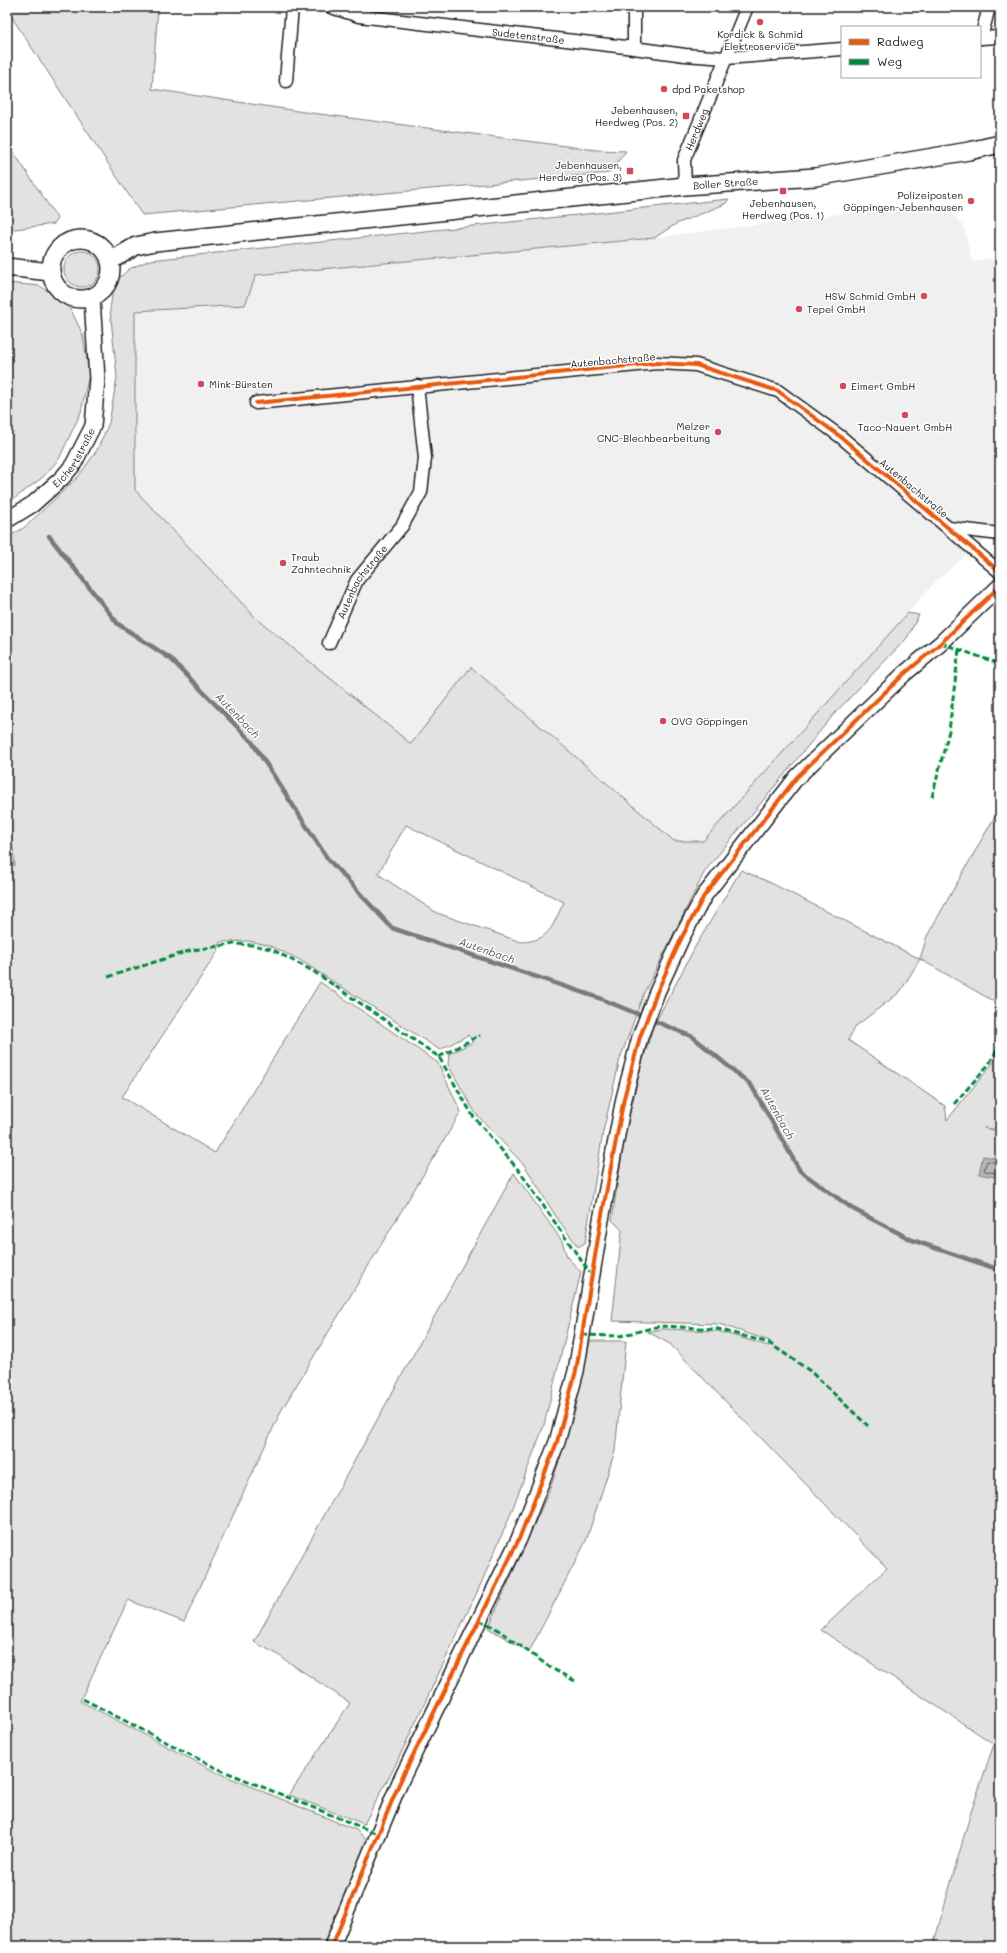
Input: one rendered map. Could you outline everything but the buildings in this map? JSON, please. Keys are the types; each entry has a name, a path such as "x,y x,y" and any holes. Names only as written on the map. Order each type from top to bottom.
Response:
{"main road":[{"name":"Boller Straße","path":"110,261 136,246 155,242 685,186 815,177 969,151 1000,144"},
{"path":"75,239 84,239 97,243 106,253 110,261 110,279 100,293 92,298 78,299 64,295 55,285 50,272 54,254 67,242 75,239"},
{"path":"7,267 50,272"}],"street":[{"path":"286,81 292,7"},
{"name":"Sudetenstraße","path":"331,7 366,17 685,55 726,58 841,49"},
{"path":"634,7 634,48"},
{"name":"Herdweg","path":"685,186 684,160 747,7"},
{"path":"989,7 981,38 1000,37"},
{"name":"Eichertstraße","path":"7,520 34,504 62,478 73,465 93,426 97,379 92,298"},
{"name":"Autenbachstraße","path":"256,403 657,363 696,365 778,391 841,436 1000,572"},
{"name":"Autenbachstraße","path":"329,643 358,580 402,526 421,492 425,458 417,386"},
{"path":"949,528 1000,534"},
{"path":"332,1946 399,1784 519,1539 557,1442 576,1371 600,1220 624,1098 640,1037 657,992 704,896 797,777 1000,586"}],"shaded area":[{"path":"7,7 158,7 152,89 304,112 596,150 626,151 609,173 142,215 7,10"},
{"path":"7,142 57,218 54,224 7,230"},
{"path":"729,199 725,204 676,224 654,238 256,275 245,305 135,311 135,490 256,618 411,744 471,667 674,841 703,841 908,613 919,615 907,638 835,713 705,871 644,993 620,1059 603,1132 585,1243 578,1247 555,1215 525,1166 476,1114 448,1065 449,1054 473,1042 468,1035 440,1050 298,959 269,945 248,941 220,942 218,951 122,1097 215,1153 320,982 438,1063 461,1112 281,1411 184,1622 128,1600 80,1701 216,1772 356,1830 368,1841 326,1946 7,1946 7,853 15,866 7,796 7,538 25,527 78,477 97,450 109,423 117,377 110,309 114,283 129,269 150,260","holes":["406,825 564,902 553,924 545,935 539,939 521,942 437,913 378,874"]},
{"path":"948,211 963,225 972,261 1000,258 1000,527 937,580 703,841 674,841 472,667 411,744 256,618 135,490 135,311 245,305 255,275 337,262 643,239 856,212"},
{"path":"86,251 95,256 99,262 99,276 95,282 86,287 78,287 69,282 65,276 64,265 69,256 75,252"},
{"path":"7,283 40,286 57,297 71,310 83,335 89,374 81,412 59,459 43,477 7,504"},
{"path":"995,816 1000,818 1000,1005 920,959 927,936"},
{"path":"741,870 771,883 920,959 900,992 856,1026 848,1040 945,1106 947,1120 1000,1054 1000,1130 984,1128 1000,1131 1000,1946 933,1946 970,1815 994,1744 821,1630 887,1568 670,1344 648,1332 662,1329 718,1331 769,1346 770,1341 719,1324 612,1321 622,1230 612,1220 625,1134 641,1067 653,1027 695,947"},
{"path":"514,1173 562,1241 567,1257 581,1272 544,1425 509,1518 479,1588 394,1768 364,1824 289,1795 350,1703 275,1653 254,1642"},
{"path":"590,1341 626,1341 615,1451 586,1541 529,1652 488,1628 550,1489 575,1411"}],"water":[{"path":"983,1156 1000,1159 1000,1178 979,1174"}],"waterway":[{"name":"Autenbach","path":"49,536 118,624 171,659 252,742 327,858 392,928 599,998 693,1037 751,1085 800,1171 853,1209 912,1240 1000,1270"}],"marked path":[{"path":"941,643 1000,664"},
{"path":"932,797 949,731 959,649"},
{"path":"108,977 192,950 234,944 252,945 271,949 313,971 439,1057 473,1116 520,1172 592,1276"},
{"path":"439,1057 480,1035"},
{"path":"954,1104 989,1064 1000,1045"},
{"path":"582,1335 620,1336 660,1326 718,1329 769,1343 810,1371 868,1426"},
{"path":"479,1620 494,1627 551,1668 577,1682"},
{"path":"83,1699 216,1768 378,1834"}],"cycle path":[{"path":"256,403 657,363 696,365 778,391 841,437 1000,572"},
{"path":"332,1946 399,1784 519,1539 557,1442 576,1371 601,1220 624,1098 640,1037 657,992 682,937 704,896 797,777 904,674 941,643 1000,586"}],"place":[{"name":"Kordick & Schmid Elektroservice","path":"760,22"},
{"name":"dpd Paketshop","path":"664,89"},
{"name":"Jebenhausen, Herdweg (Pos. 2)","path":"686,116"},
{"name":"Jebenhausen, Herdweg (Pos. 3)","path":"630,171"},
{"name":"Jebenhausen, Herdweg (Pos. 1)","path":"783,191"},
{"name":"Polizeiposten Göppingen-Jebenhausen","path":"971,201"},
{"name":"HSW Schmid GmbH","path":"924,296"},
{"name":"Tepel GmbH","path":"799,309"},
{"name":"Mink-Bürsten","path":"201,384"},
{"name":"Eimert GmbH","path":"843,386"},
{"name":"Taco-Nauert GmbH","path":"905,415"},
{"name":"Melzer CNC-Blechbearbeitung","path":"718,432"},
{"name":"Traub Zahntechnik","path":"283,563"},
{"name":"OVG Göppingen","path":"663,721"}]}
